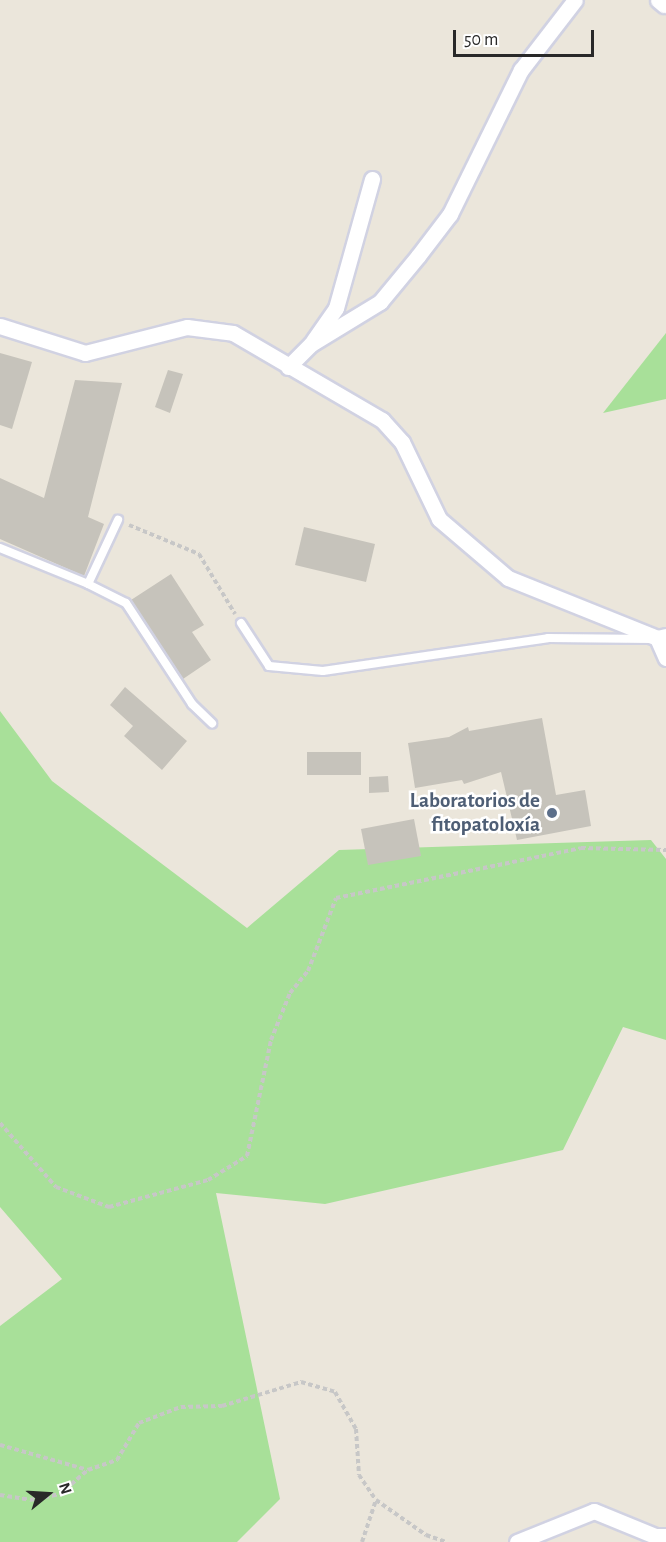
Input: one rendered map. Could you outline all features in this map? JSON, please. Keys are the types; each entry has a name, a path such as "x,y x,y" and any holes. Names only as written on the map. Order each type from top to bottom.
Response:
{"street":[{"path":"311,344 380,302 450,214 521,70 575,0"},
{"path":"288,367 311,344 336,308 372,179"},
{"path":"0,326 84,354 209,326 233,333 382,420 402,442 439,519 508,578 662,637 666,658"},
{"path":"517,1542 594,1511 655,1536 666,1536"}],"lane":[{"path":"88,584 117,520"},
{"path":"0,548 88,584 126,603 192,704 212,723"},
{"path":"241,623 268,666 322,670 548,638 662,637"}],"path":[{"path":"117,520 199,554 241,623"},
{"path":"0,1124 56,1186 109,1207 208,1180 247,1156 271,1040 290,993 308,971 336,898 581,848 666,850"},
{"path":"0,1496 30,1500 60,1494 88,1470 117,1460 139,1423 181,1407 222,1406 301,1382 335,1392 356,1429 359,1475 376,1500 426,1535 446,1542"},
{"path":"0,1445 88,1470"},
{"path":"362,1542 376,1500"}],"green space":[{"path":"666,333 666,399 603,413"},
{"path":"0,711 52,781 247,928 339,850 651,840 666,859 666,1040 623,1027 563,1150 325,1204 216,1193 280,1499 237,1542 0,1542 0,1326 62,1279 0,1207"}],"building":[{"path":"0,353 32,362 12,429 0,425"},
{"path":"168,370 183,374 170,413 155,407"},
{"path":"75,380 122,383 88,517 104,524 84,576 0,539 0,478 44,498"},
{"path":"304,527 375,544 366,582 295,565"},
{"path":"171,574 204,625 192,632 211,660 183,679 131,600"},
{"path":"125,687 187,741 162,770 124,736 133,726 110,705"},
{"path":"542,718 556,795 585,790 591,826 517,840 501,772 464,784 462,780 415,788 408,743 449,737 468,727 469,731"},
{"path":"307,752 361,752 361,775 307,775"},
{"path":"388,776 389,792 369,793 369,777"},
{"path":"414,819 421,856 368,865 361,829"}],"place":[{"name":"Laboratorios de fitopatoloxía","path":"552,813"}]}
